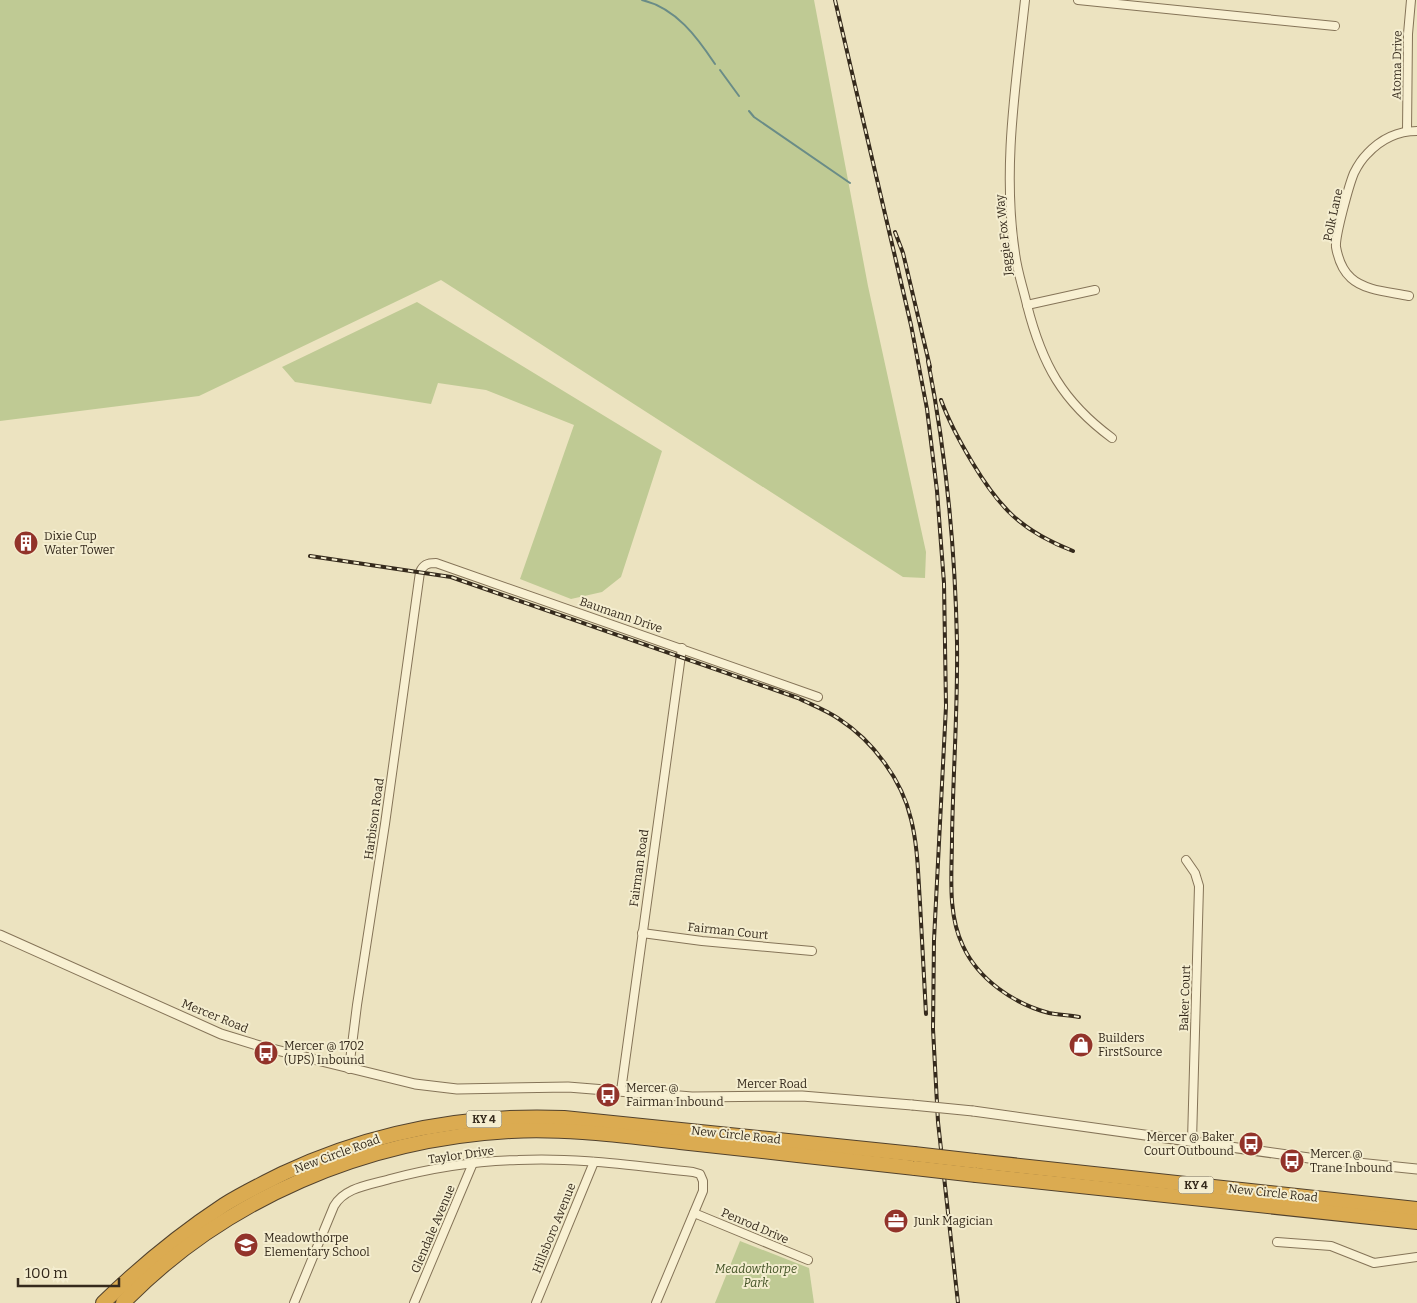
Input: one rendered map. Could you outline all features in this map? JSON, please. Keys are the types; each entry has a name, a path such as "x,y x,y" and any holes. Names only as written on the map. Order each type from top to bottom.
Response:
{"highway":[{"name":"New Circle Road","path":"103,1303 136,1271 162,1250 224,1205 257,1186 330,1154 382,1136 426,1127 493,1118 532,1116 564,1118 914,1154 976,1168 1417,1222"},
{"name":"New Circle Road","path":"123,1303 145,1281 200,1236 260,1200 321,1171 409,1144 442,1138 526,1130 605,1134 915,1168 976,1168 1417,1209"}],"street":[{"name":"Jaggie Fox Way","path":"1025,0 1012,125 1010,167 1015,252 1032,326 1040,350 1059,385 1078,409 1112,438"},
{"path":"1078,0 1335,26"},
{"name":"Atoma Drive","path":"1407,131 1411,0"},
{"path":"1408,53 1417,52"},
{"name":"Polk Lane","path":"1409,296 1366,286 1351,278 1339,262 1336,246 1339,226 1354,173 1366,155 1383,139 1407,131 1417,131"},
{"path":"1027,305 1095,290"},
{"name":"Baumann Drive","path":"420,572 423,566 436,563 818,697"},
{"name":"Harbison Road","path":"349,1069 356,1006 386,814 420,572"},
{"name":"Fairman Road","path":"621,1091 682,648"},
{"name":"Baker Court","path":"1186,860 1195,873 1199,886 1192,1141"},
{"name":"Fairman Court","path":"642,932 702,941 812,951"},
{"name":"Mercer Road","path":"0,934 221,1034 349,1069 436,1087 548,1086 692,1097 822,1097 973,1111 1309,1158 1417,1169"},
{"name":"Taylor Drive","path":"294,1303 334,1206 344,1194 375,1183 419,1172 473,1163 520,1160 594,1162 693,1172 700,1174 703,1179 702,1191 694,1213"},
{"name":"Hillsboro Avenue","path":"536,1303 594,1162"},
{"name":"Glendale Avenue","path":"414,1303 473,1163"},
{"path":"656,1303 694,1213"},
{"name":"Penrod Drive","path":"694,1213 808,1260"},
{"path":"1277,1242 1331,1246 1374,1263 1417,1257"}],"green space":[{"path":"0,0 814,0 868,286 926,552 925,578 903,577 441,280 199,396 0,421"},
{"path":"417,302 662,451 621,577 602,592 571,599 520,579 574,425 486,390 438,383 431,404 295,382 282,367"},
{"name":"Meadowthorpe Park","path":"740,1241 809,1268 814,1303 715,1303"}],"waterway":[{"path":"642,0 654,4 675,17 693,34 715,64"},
{"path":"720,70 739,96"},
{"path":"749,111 754,117 850,183"}],"railway":[{"path":"835,0 911,325 927,409 937,491 944,583 946,706 934,940 933,1029 938,1122 958,1303"},
{"path":"895,232 903,253 930,367"},
{"path":"928,361 945,466 952,536 956,607 957,691 951,879 952,907 963,946 978,969 999,989 1010,997 1036,1009 1049,1013 1079,1017"},
{"path":"941,400 951,424 982,478 1003,506 1026,526 1073,551"},
{"path":"310,556 451,577 798,698 839,719 863,738 874,750 893,776 907,804 915,840 917,861 926,1014"}],"place":[{"name":"Dixie Cup Water Tower","path":"26,543"},
{"name":"Builders FirstSource","path":"1081,1045"},
{"name":"Mercer @ 1702 (UPS) Inbound","path":"266,1053"},
{"name":"Mercer @ Fairman Inbound","path":"608,1095"},
{"name":"Mercer @ Baker Court Outbound","path":"1251,1144"},
{"name":"Mercer @ Trane Inbound","path":"1292,1161"},
{"name":"Junk Magician","path":"896,1221"},
{"name":"Meadowthorpe Elementary School","path":"246,1245"}]}
